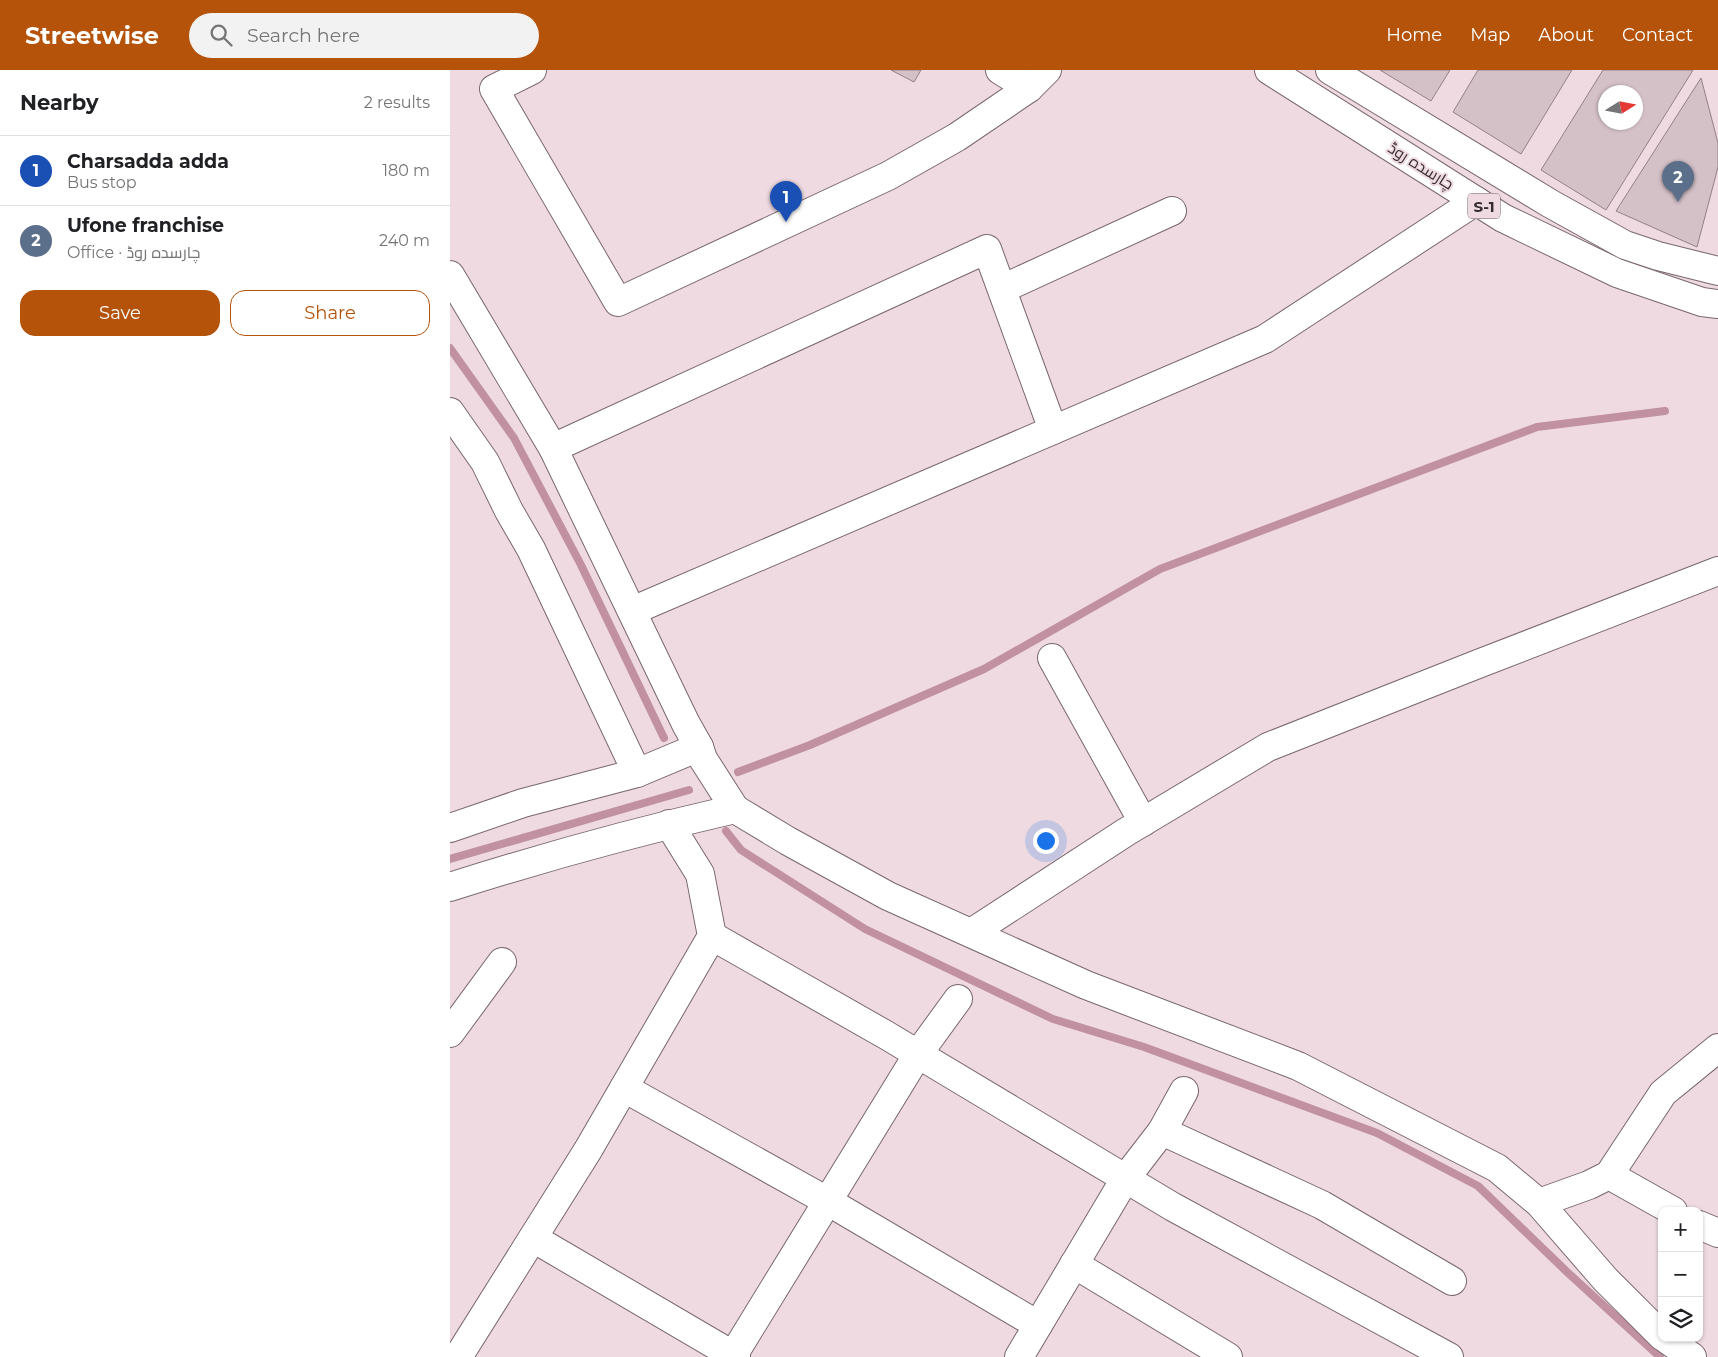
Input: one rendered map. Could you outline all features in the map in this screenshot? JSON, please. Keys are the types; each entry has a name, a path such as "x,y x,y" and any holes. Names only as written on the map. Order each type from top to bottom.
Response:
{"street":[{"path":"532,70 494,89 618,302 888,176 957,137 1038,79"},
{"path":"1000,70 1038,79"},
{"name":"چارسدہ روڈ","path":"1269,70 1503,218 1617,273 1702,302 1718,304"},
{"name":"S-1","path":"1330,70 1551,204 1624,245 1658,256 1718,271"},
{"path":"632,611 1265,339 1476,201"},
{"path":"1002,289 1172,211"},
{"path":"553,448 987,249 1053,430"},
{"path":"450,275 553,448 686,724 700,747 704,759 735,809 788,841 888,896 1086,985 1298,1066 1497,1168 1539,1203 1605,1279 1658,1332"},
{"path":"450,412 485,462 509,511 531,549 637,773"},
{"path":"971,933 1143,822 1268,748 1718,571"},
{"path":"1052,658 1143,822"},
{"path":"450,828 523,803 637,773 700,747"},
{"path":"450,887 537,860 669,824 735,809"},
{"path":"458,1357 588,1150 712,936 700,874 669,824"},
{"path":"712,936 918,1054 1173,1207 1449,1357"},
{"path":"450,1033 502,962"},
{"path":"533,1238 734,1356 918,1054 958,999"},
{"path":"1539,1203 1589,1185 1609,1175 1663,1093 1718,1048"},
{"path":"624,1088 829,1202 1038,1325"},
{"path":"1020,1357 1126,1178 1162,1130 1184,1091"},
{"path":"1162,1130 1322,1205 1452,1280"},
{"path":"1609,1175 1666,1207"},
{"path":"1703,1227 1718,1233"},
{"path":"1074,1264 1228,1357"},
{"path":"1671,1342 1692,1357"}],"building":[{"path":"891,70 921,70 914,82"},
{"path":"1380,70 1450,70 1431,101"},
{"path":"1478,70 1572,70 1521,154 1453,112"},
{"path":"1603,70 1693,70 1606,210 1541,170"},
{"path":"1701,78 1718,143 1718,167 1697,247 1616,211"}],"waterway":[{"path":"450,348 514,438 581,565 664,738"},
{"path":"738,772 810,745 984,669 1160,569 1537,427 1665,411"},
{"path":"450,859 689,790"},
{"path":"726,831 741,850 865,929 1053,1019 1144,1047 1377,1133 1478,1186 1566,1271 1660,1357"}],"place":[{"name":"Ufone franchise","path":"1678,202"},
{"name":"Charsadda adda","path":"786,222"}]}
